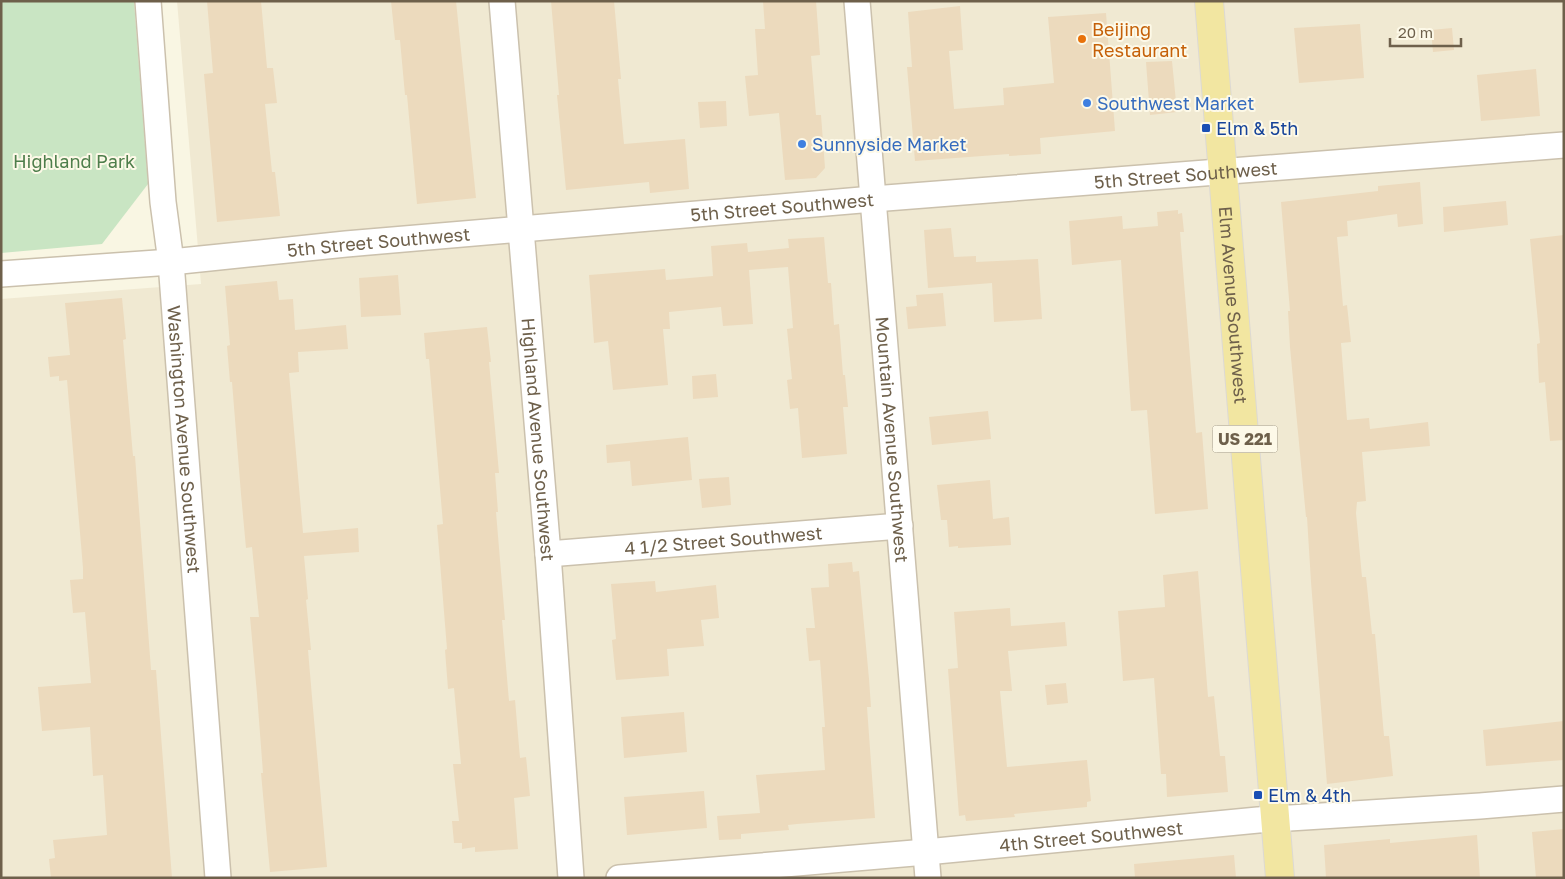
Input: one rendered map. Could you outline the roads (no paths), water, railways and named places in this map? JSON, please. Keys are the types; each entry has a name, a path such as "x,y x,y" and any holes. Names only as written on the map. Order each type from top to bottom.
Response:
{"main road":[{"name":"Elm Avenue Southwest","path":"1209,1 1280,878"}],"street":[{"name":"Washington Avenue Southwest","path":"148,1 163,202 171,262 218,878"},
{"name":"Highland Avenue Southwest","path":"502,1 548,554 571,878"},
{"name":"Mountain Avenue Southwest","path":"857,1 928,878"},
{"name":"5th Street Southwest","path":"1,274 171,262 346,244 873,198 1564,145"},
{"name":"4 1/2 Street Southwest","path":"548,554 900,526"},
{"name":"4th Street Southwest","path":"620,878 926,852 1276,818 1564,799"}],"place":[{"name":"Beijing Restaurant","path":"1082,39"},
{"name":"Southwest Market","path":"1087,103"},
{"name":"Elm & 5th","path":"1206,128"},
{"name":"Sunnyside Market","path":"802,144"},
{"name":"Elm & 4th","path":"1258,795"}],"park label":[{"name":"Highland Park","path":"74,161"}]}
